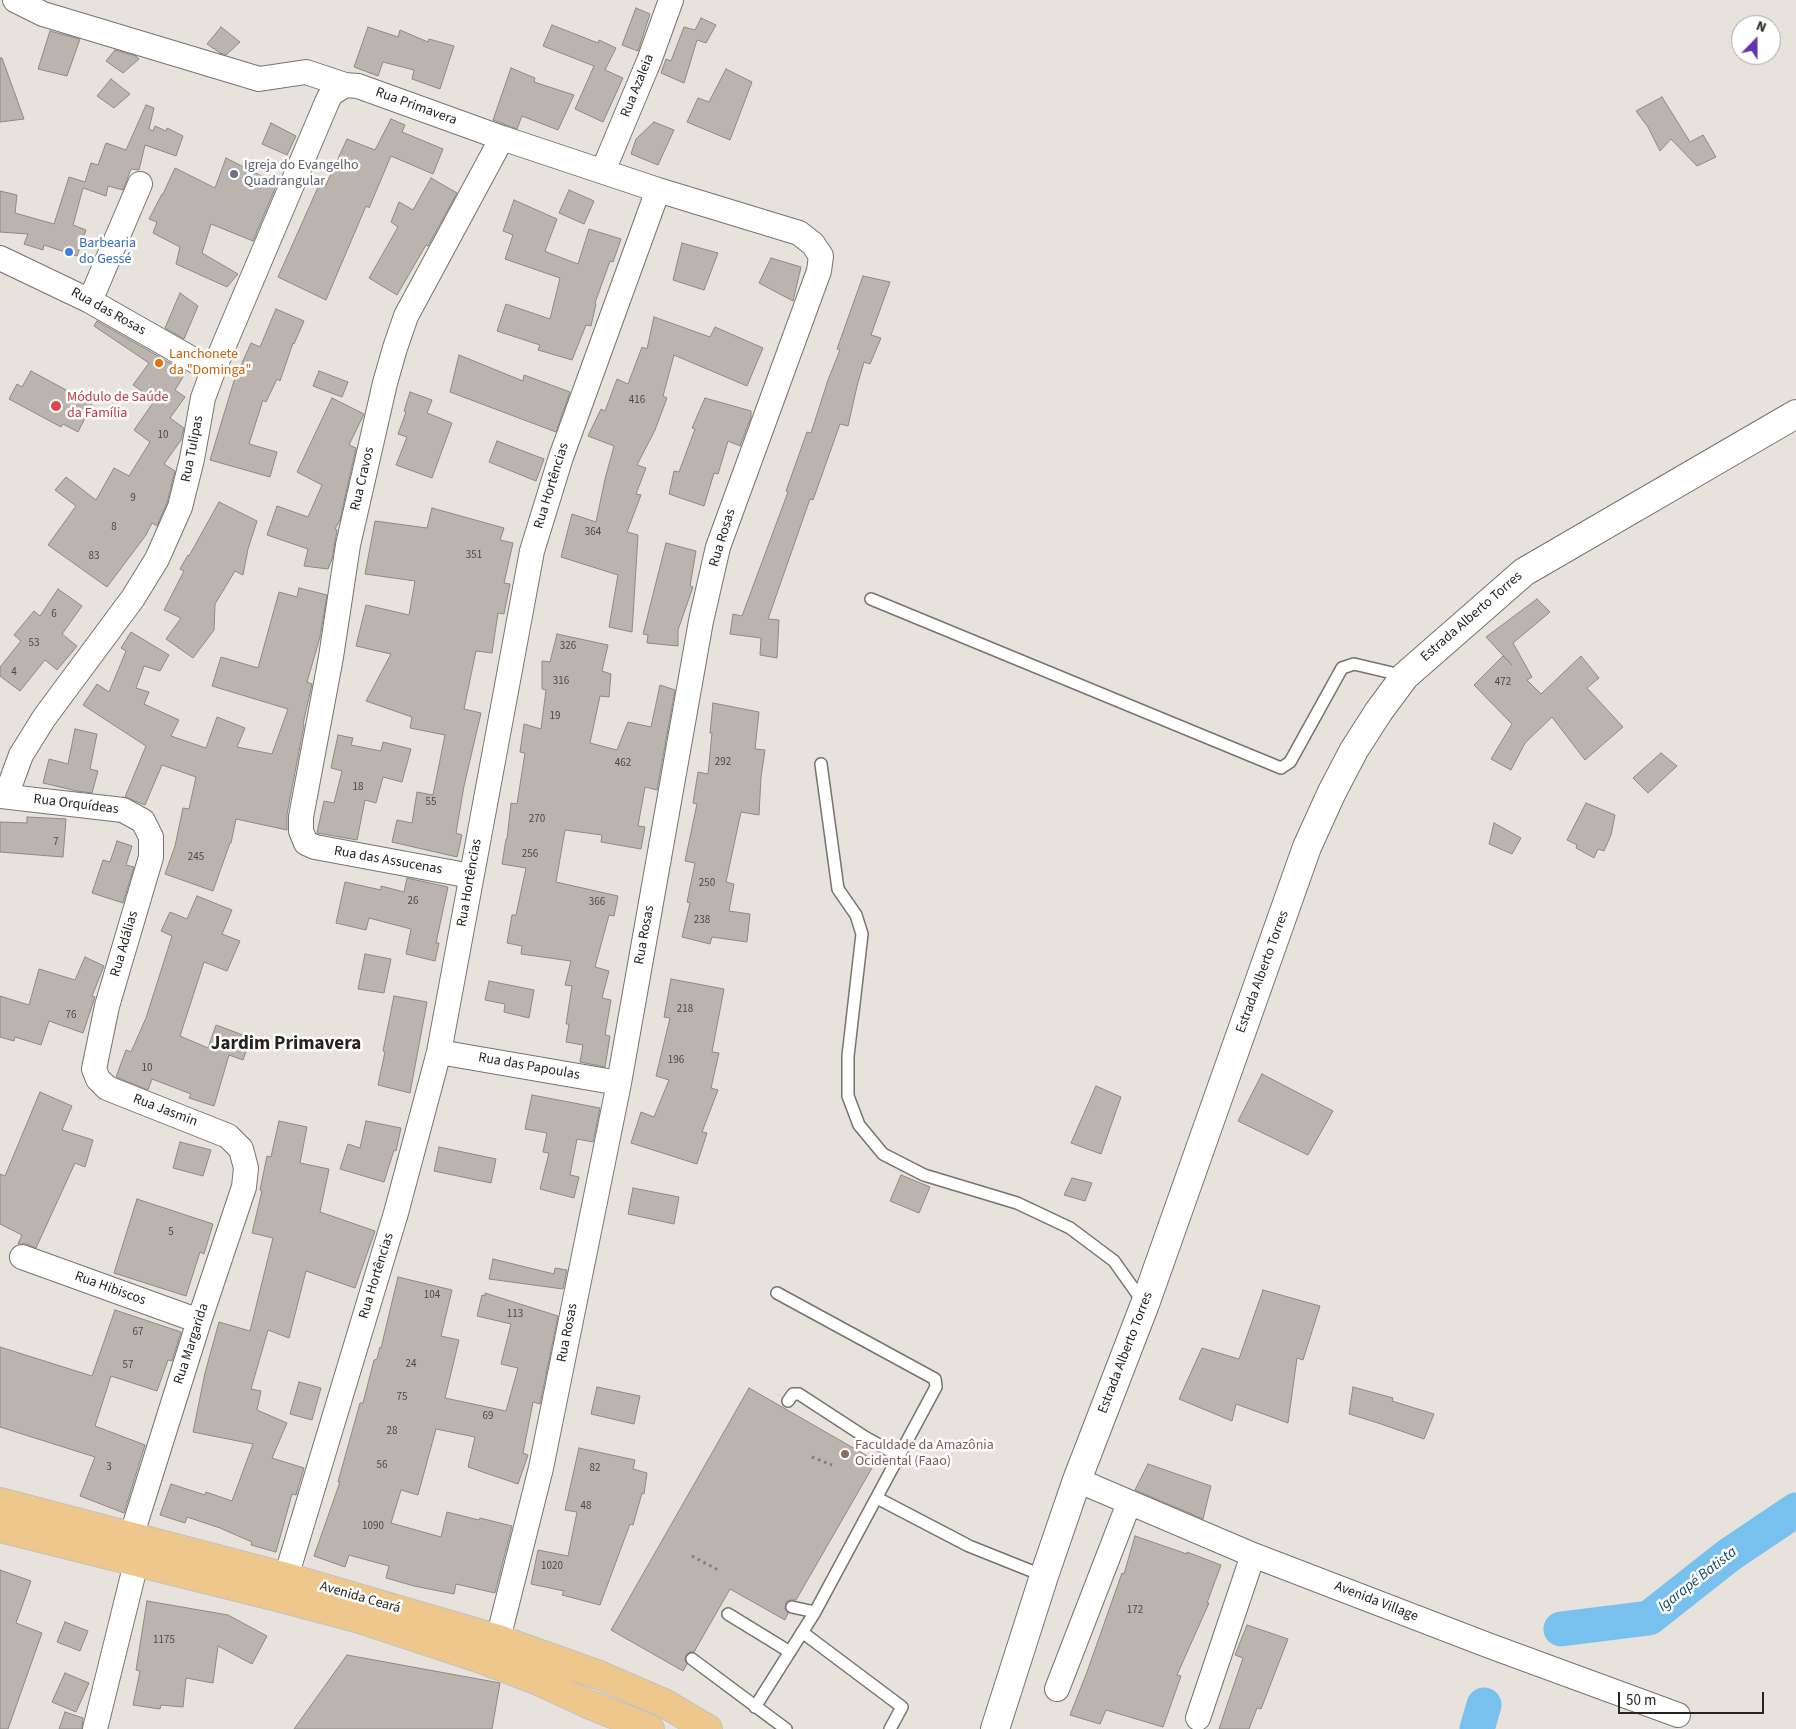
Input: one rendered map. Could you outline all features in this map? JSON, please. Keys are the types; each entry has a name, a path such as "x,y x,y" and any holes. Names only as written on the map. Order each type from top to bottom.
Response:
{"main road":[{"name":"Avenida Ceará","path":"0,1502 133,1550 277,1597 360,1619 481,1660 536,1680 588,1704 650,1729"},
{"name":"Avenida Ceará","path":"0,1528 286,1578 498,1639 664,1703 708,1729"}],"street":[{"name":"Rua Primavera","path":"15,0 43,14 259,79 306,72 345,85 358,86 502,138 658,190 799,233 813,244"},
{"name":"Rua Azaleia","path":"603,171 649,61 671,0"},
{"name":"Rua Tulipas","path":"3,796 21,754 44,718 133,598 157,559 180,507 192,460 199,415 214,371 327,102 331,94 345,85"},
{"name":"Rua Cravos","path":"306,843 301,831 302,817 331,657 348,546 385,383 406,316 502,138"},
{"path":"90,301 140,184"},
{"name":"Rua Hortências","path":"286,1578 396,1213 439,1052 532,551 560,457 658,190"},
{"name":"Rua Rosas","path":"498,1639 542,1468 619,1083 701,621 716,556 818,271 821,256 813,244"},
{"name":"Rua das Rosas","path":"0,258 90,301 214,371"},
{"name":"Estrada Alberto Torres","path":"995,1729 1077,1480 1145,1304 1307,847 1354,750 1404,676 1524,572 1796,414"},
{"name":"Rua Orquídeas","path":"3,796 123,810 143,822"},
{"name":"Rua Adálias","path":"94,1069 107,1006 151,857 151,837 143,822"},
{"name":"Rua das Assucenas","path":"306,843 315,847 471,876"},
{"name":"Rua das Papoulas","path":"439,1052 619,1083"},
{"name":"Rua Jasmin","path":"94,1069 98,1080 107,1088 228,1136 241,1149"},
{"name":"Rua Margarida","path":"95,1729 133,1550 198,1321 244,1187 246,1168 241,1149"},
{"name":"Rua Hibiscos","path":"22,1256 198,1321"},
{"name":"Avenida Village","path":"1077,1480 1253,1555 1490,1646 1678,1715"},
{"path":"1057,1689 1129,1503"},
{"path":"1198,1718 1253,1555"}],"lane":[{"path":"870,599 1281,768 1290,762 1342,668 1354,664 1404,676"},
{"path":"821,764 838,888 856,914 862,934 848,1064 848,1096 860,1125 883,1154 924,1175 1017,1203 1070,1228 1114,1261 1145,1304"},
{"path":"755,1707 815,1612 936,1387 935,1379 777,1293"},
{"path":"788,1402 793,1394 799,1394 865,1437 899,1456"},
{"path":"877,1498 969,1546 1044,1576"},
{"path":"792,1607 815,1612"},
{"path":"728,1614 790,1652"},
{"path":"802,1632 902,1707 890,1729"},
{"path":"692,1659 786,1729"}],"path":[{"path":"812,1457 832,1465"},
{"path":"692,1556 720,1571"}],"building":[{"path":"636,8 650,14 638,51 622,45"},
{"path":"701,18 716,25 706,43 697,40 684,83 661,73 666,59 671,61 684,27 695,30"},
{"path":"552,25 598,43 599,40 616,48 605,70 623,78 603,122 575,109 594,66 543,46"},
{"path":"221,27 240,42 226,55 207,44"},
{"path":"368,27 398,37 400,30 428,42 429,39 454,46 440,89 412,79 414,70 383,62 378,76 354,67"},
{"path":"50,31 80,39 67,76 38,69"},
{"path":"115,50 136,56 139,59 123,73 106,61"},
{"path":"0,58 2,58 24,119 0,122"},
{"path":"511,68 535,78 534,82 574,95 558,130 522,116 517,129 493,120"},
{"path":"726,69 752,82 730,140 687,122 698,98 709,102"},
{"path":"111,79 130,94 114,108 97,96"},
{"path":"1662,97 1690,142 1703,135 1716,157 1697,166 1671,139 1660,151 1648,127 1636,111"},
{"path":"146,105 154,108 149,129 153,131 155,126 166,131 167,128 183,136 176,156 145,145 139,170 131,169 123,190 108,186 106,196 83,188 73,225 86,230 77,256 44,245 43,250 24,244 28,234 0,232 0,191 17,195 15,213 54,224 69,177 85,182 91,163 98,165 106,143 126,150"},
{"path":"391,119 405,125 402,132 443,149 433,174 391,156 369,208 366,206 326,300 278,277 319,185 325,187 347,139 375,150"},
{"path":"654,122 674,130 658,165 631,154 636,139"},
{"path":"271,123 296,136 287,155 262,144"},
{"path":"226,158 277,184 253,241 211,224 202,253 238,274 227,287 176,264 180,247 153,233 157,222 149,219 175,168 215,188"},
{"path":"431,178 457,193 428,246 426,245 397,295 369,278 398,227 391,222 399,202 413,210"},
{"path":"569,190 594,201 584,224 559,213"},
{"path":"514,200 557,219 545,251 578,264 589,229 621,239 613,262 610,261 595,303 591,326 586,325 572,360 538,350 540,345 497,331 506,304 550,319 560,278 505,259 513,235 503,231"},
{"path":"682,243 718,253 704,290 673,280"},
{"path":"771,258 801,267 793,301 759,283"},
{"path":"863,276 890,282 871,335 881,338 870,364 864,362 848,426 840,424 813,500 810,499 768,619 779,620 777,658 760,655 761,638 730,634 733,614 742,616 788,492 786,491 807,432 811,433 840,350 837,349"},
{"path":"180,293 198,306 184,339 165,328"},
{"path":"276,309 304,321 293,343 280,381 277,379 266,402 263,400 249,444 277,452 270,477 210,460 234,381 251,343 260,347"},
{"path":"654,317 710,337 715,327 763,348 747,386 674,355 663,396 667,398 655,430 637,465 646,468 636,494 641,495 627,532 638,535 632,632 609,627 618,575 561,557 572,514 596,522 614,446 588,436 601,409 605,411 617,379 628,384 642,347 647,349"},
{"path":"97,321 186,372 175,390 185,397 170,418 184,428 181,440 164,464 175,471 167,503 157,526 152,523 146,535 107,587 48,545 76,506 55,490 66,477 96,500 114,468 129,476 150,442 134,430 155,400 133,385 149,363 94,326"},
{"path":"459,355 523,381 524,375 570,392 556,432 450,392"},
{"path":"31,371 92,404 78,432 63,424 61,427 9,399 17,384 22,387"},
{"path":"319,371 348,382 342,397 313,386"},
{"path":"410,392 432,400 427,413 452,423 432,478 396,465 407,437 398,434 406,412 404,411"},
{"path":"332,398 364,414 349,445 356,448 340,520 335,529 337,530 332,559 328,569 304,566 308,549 267,535 277,506 308,517 322,485 297,472"},
{"path":"705,398 751,411 751,417 740,446 728,441 718,474 714,473 704,506 669,494 674,471 679,472 695,429 692,428"},
{"path":"497,441 544,459 536,481 489,462"},
{"path":"219,502 257,521 248,549 243,575 235,571 215,604 214,630 193,658 166,639 181,618 164,610 184,571 180,569"},
{"path":"432,508 504,528 500,540 513,543 504,583 510,584 504,614 498,613 492,653 476,651 464,709 481,713 464,786 456,833 462,835 457,857 392,842 397,820 412,823 417,792 433,795 445,735 410,728 412,717 366,701 391,654 356,646 366,605 409,615 415,581 365,574 375,521 427,528"},
{"path":"666,543 696,551 690,586 693,587 678,630 678,646 647,643 648,635 643,634"},
{"path":"299,588 327,595 320,637 307,682 312,684 287,814 287,830 236,819 231,843 213,891 165,874 175,846 183,808 189,809 196,777 162,765 145,805 125,797 146,746 83,705 97,684 109,692 126,651 121,648 131,632 169,655 160,671 144,666 136,688 149,692 144,704 179,720 171,736 206,748 217,717 245,728 237,747 272,754 288,709 212,686 221,657 258,668 279,592 297,597"},
{"path":"58,589 82,606 62,634 77,646 57,670 45,660 20,691 0,676 0,667 21,641 14,635 34,611 40,616"},
{"path":"1537,599 1550,612 1513,643 1532,677 1527,680 1541,694 1581,656 1599,678 1587,688 1623,727 1585,760 1552,717 1525,743 1511,770 1491,759 1512,724 1474,685 1503,656 1512,665 1486,637"},
{"path":"557,634 608,645 602,671 611,674 609,697 600,696 590,743 617,750 628,722 651,727 660,685 675,690 657,790 645,787 638,826 645,827 641,849 601,842 602,835 565,830 556,882 618,896 614,916 609,915 595,967 609,971 602,998 611,1000 605,1035 610,1036 605,1067 580,1062 583,1045 566,1042 569,1024 566,1024 572,986 565,985 571,961 521,954 522,946 507,943 512,915 516,915 526,868 502,864 511,803 517,804 525,753 520,752 524,724 541,729 546,690 542,689 542,661 550,662"},
{"path":"713,703 759,712 755,749 765,750 761,777 759,815 741,812 726,882 734,884 729,911 750,914 747,942 712,937 710,944 682,937 690,903 687,902 695,863 685,861 697,804 693,803 698,772 708,774"},
{"path":"75,729 97,734 90,769 98,771 92,793 43,783 49,759 68,764"},
{"path":"338,735 353,738 351,745 381,751 383,742 411,749 402,782 383,777 376,803 365,800 357,840 317,833 324,801 334,803 342,771 331,768"},
{"path":"1661,753 1677,766 1648,793 1633,778"},
{"path":"1586,803 1615,815 1611,835 1604,851 1598,849 1594,858 1576,848 1577,845 1567,840"},
{"path":"27,817 66,819 63,857 0,852 0,822 27,823"},
{"path":"1494,823 1521,838 1512,854 1489,844"},
{"path":"117,841 132,846 126,865 134,867 123,903 92,893 103,860 110,862"},
{"path":"407,878 448,887 436,943 439,943 435,961 406,954 411,929 369,918 366,930 336,923 345,882 381,890 381,886 404,892"},
{"path":"197,896 232,910 222,934 240,941 227,971 204,962 180,1036 208,1048 216,1025 251,1038 243,1060 229,1055 214,1106 189,1098 191,1094 152,1079 148,1090 116,1077 126,1050 131,1052 146,1018 172,936 161,931 170,912 187,919"},
{"path":"365,954 391,959 384,993 358,989"},
{"path":"85,957 104,966 92,996 95,997 83,1033 49,1021 41,1045 15,1037 14,1041 0,1037 0,996 29,1005 39,969 75,980"},
{"path":"671,979 724,989 712,1052 719,1053 711,1088 718,1090 702,1132 707,1133 697,1164 631,1143 641,1112 654,1117 669,1080 656,1076 670,1018 664,1017"},
{"path":"489,981 534,990 529,1018 504,1012 505,1004 485,1000"},
{"path":"394,996 427,1002 410,1093 378,1085"},
{"path":"1262,1074 1333,1111 1308,1155 1238,1121"},
{"path":"1096,1086 1121,1097 1101,1154 1071,1143"},
{"path":"40,1092 72,1106 62,1130 93,1140 85,1167 75,1163 36,1248 26,1244 18,1244 22,1235 0,1224 0,1174 5,1176"},
{"path":"532,1095 600,1108 593,1142 577,1139 570,1175 579,1177 574,1198 540,1189 549,1153 543,1152 547,1133 525,1129"},
{"path":"279,1121 307,1127 300,1163 329,1169 320,1212 375,1231 355,1288 306,1271 289,1338 268,1330 251,1389 261,1391 257,1410 287,1423 272,1458 304,1468 296,1495 292,1494 276,1552 251,1545 252,1542 220,1528 187,1517 185,1523 160,1515 171,1484 205,1495 206,1492 232,1501 253,1444 193,1432 205,1373 219,1322 250,1331 273,1238 252,1233 262,1191 260,1190 267,1156 271,1157"},
{"path":"366,1121 401,1128 396,1151 394,1150 384,1182 340,1169 348,1144 360,1148"},
{"path":"180,1142 211,1150 203,1176 173,1168"},
{"path":"439,1147 496,1159 491,1183 434,1171"},
{"path":"901,1175 930,1187 919,1213 890,1201"},
{"path":"1072,1178 1092,1183 1085,1201 1064,1195"},
{"path":"633,1188 679,1197 674,1224 628,1214"},
{"path":"137,1199 213,1224 204,1254 200,1252 186,1296 114,1273"},
{"path":"493,1259 554,1274 555,1268 567,1270 563,1289 489,1279"},
{"path":"398,1277 452,1290 441,1336 459,1340 445,1398 506,1411 518,1368 501,1364 511,1324 477,1316 482,1295 485,1296 485,1293 558,1316 540,1404 533,1402 523,1453 528,1455 518,1484 468,1467 475,1437 436,1429 418,1495 401,1490 391,1523 441,1537 447,1512 512,1526 495,1593 456,1584 454,1594 414,1586 386,1578 389,1566 349,1555 345,1567 314,1556 340,1482 338,1482 360,1403 363,1403 374,1360 377,1359 381,1348"},
{"path":"1263,1290 1320,1306 1303,1360 1297,1358 1288,1423 1236,1404 1232,1421 1179,1399 1202,1348 1239,1359"},
{"path":"115,1310 181,1332 172,1361 168,1360 157,1391 111,1376 95,1426 145,1445 124,1513 80,1496 95,1457 0,1427 0,1347 92,1376"},
{"path":"299,1382 321,1388 312,1420 290,1414"},
{"path":"597,1387 640,1396 634,1424 591,1414"},
{"path":"1353,1387 1393,1398 1392,1401 1434,1414 1424,1439 1349,1414"},
{"path":"749,1388 876,1461 796,1600 786,1602 785,1609 788,1613 785,1620 730,1589 694,1652 686,1655 687,1664 683,1671 611,1630"},
{"path":"579,1448 635,1460 633,1469 647,1473 644,1494 642,1493 633,1525 630,1524 600,1605 562,1595 564,1591 531,1584 538,1550 568,1556 577,1512 565,1510"},
{"path":"1148,1464 1211,1486 1203,1519 1135,1490"},
{"path":"1135,1536 1221,1565 1207,1603 1209,1603 1177,1675 1181,1676 1163,1727 1106,1710 1100,1724 1070,1715 1122,1573 1124,1574"},
{"path":"0,1570 31,1581 16,1623 42,1633 8,1729 0,1729"},
{"path":"147,1601 228,1615 267,1636 252,1664 218,1646 213,1683 186,1678 183,1707 161,1705 160,1709 133,1705 140,1671 136,1670"},
{"path":"65,1622 88,1631 80,1651 57,1642"},
{"path":"1247,1625 1288,1639 1261,1709 1257,1708 1249,1729 1219,1729 1243,1658 1235,1655"},
{"path":"347,1655 500,1683 492,1729 294,1729"},
{"path":"65,1673 89,1683 76,1712 52,1702"},
{"path":"65,1712 83,1718 82,1729 59,1729"}],"waterway":[{"name":"Igarapé Batista","path":"1561,1629 1649,1618 1729,1555 1796,1510"},
{"name":"Igarapé Batista","path":"1477,1729 1484,1705"}],"place":[{"name":"Igreja do Evangelho Quadrangular","path":"234,174"},
{"name":"Barbearia do Gessé","path":"69,252"},
{"name":"Lanchonete da \"Dominga\"","path":"159,363"},
{"name":"Módulo de Saúde da Família","path":"56,406"},
{"name":"Faculdade da Amazônia Ocidental (Faao)","path":"845,1454"}],"district":[{"name":"Jardim Primavera","path":"286,1045"}]}
